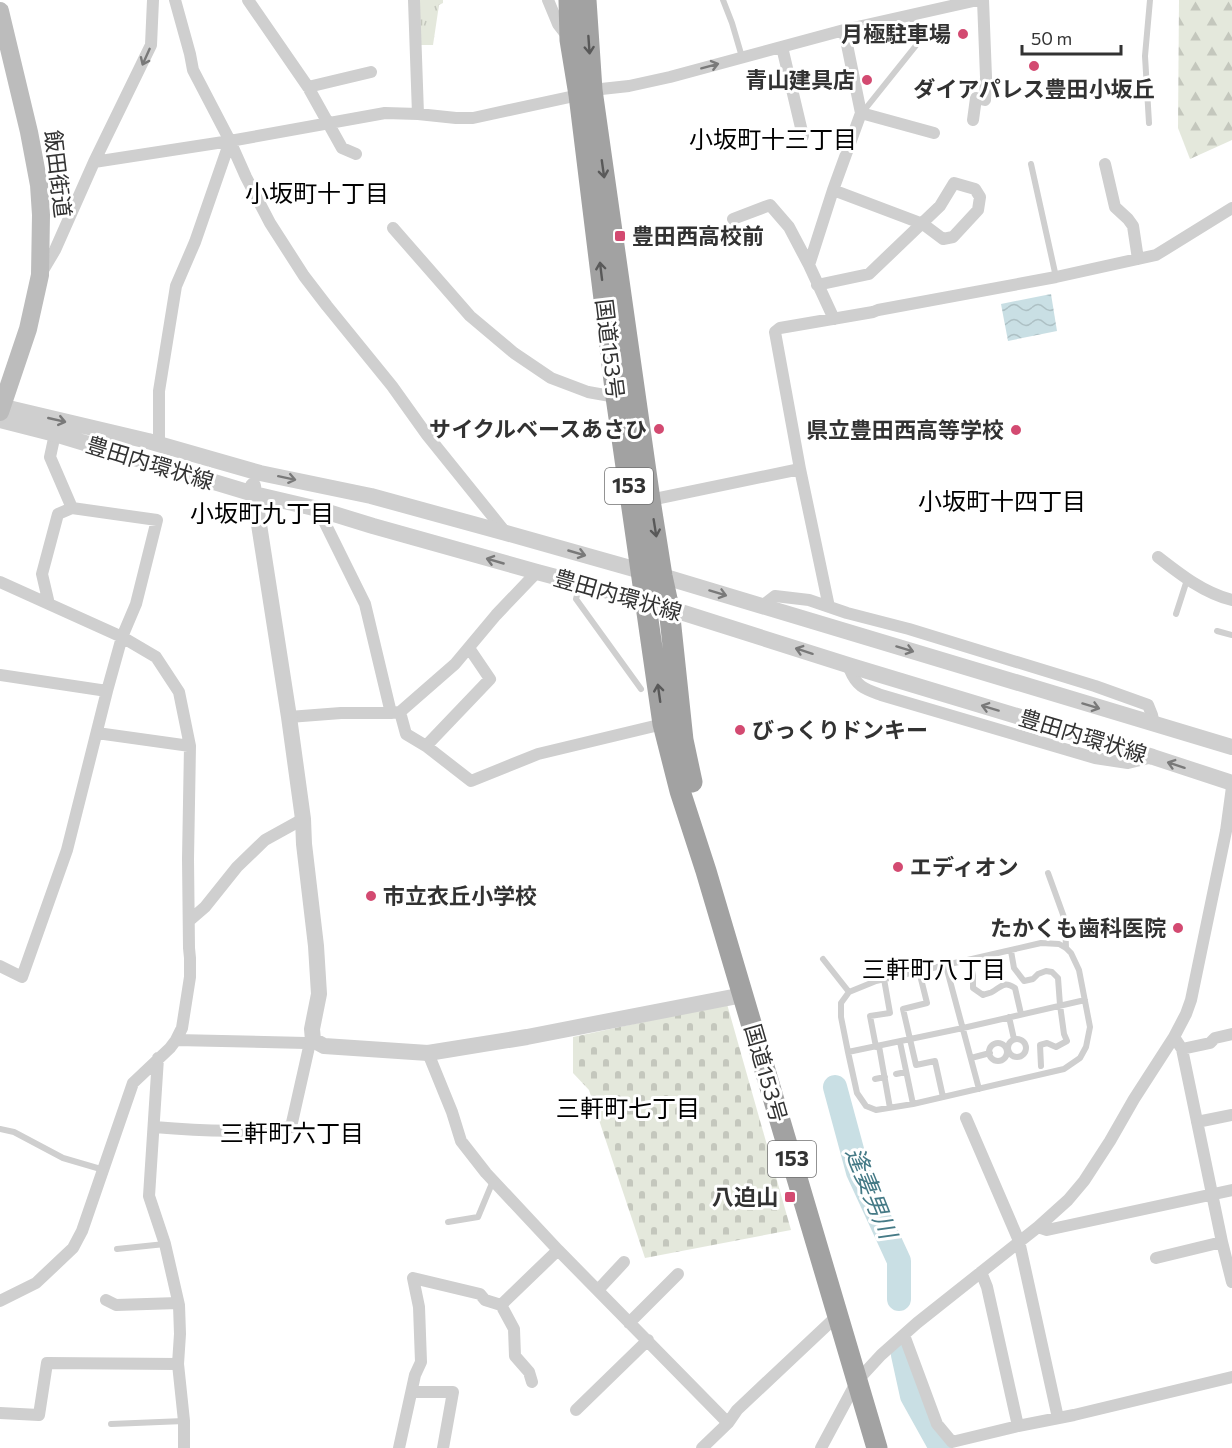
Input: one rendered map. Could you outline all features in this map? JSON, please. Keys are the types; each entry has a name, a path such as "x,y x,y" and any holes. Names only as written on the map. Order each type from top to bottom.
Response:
{"highway":[{"name":"国道153号","path":"569,0 570,40 585,92 669,608 683,740 707,843 706,871"},
{"name":"国道153号","path":"586,0 585,92 616,396 663,724 680,791 706,871 877,1448"}],"main road":[{"name":"飯田街道","path":"0,11 4,50 29,132 39,185 41,215 40,275 28,329 1,412"}],"street":[{"path":"40,275 55,250 94,162 151,45 153,0"},
{"path":"175,0 193,70 270,224 304,276 506,533"},
{"path":"248,0 308,87 342,148 356,154"},
{"path":"414,0 418,114"},
{"path":"548,0 558,24 570,40"},
{"path":"94,162 230,141 385,113 473,118 585,92 670,77 844,30 977,0"},
{"path":"973,120 976,98 985,100 983,0"},
{"path":"809,265 861,113 844,30"},
{"path":"782,47 803,136"},
{"path":"308,87 370,72"},
{"path":"861,113 934,133"},
{"path":"159,444 159,392 176,286 195,242 230,141"},
{"path":"1106,164 1115,207 1133,226 1138,259"},
{"path":"817,285 869,274 923,224 940,206 954,183 975,189 980,197 980,203 978,210 953,237 943,239 923,224 833,190"},
{"path":"733,219 770,205 789,227 834,319"},
{"path":"829,607 775,333 780,328 1056,277 1156,255 1232,208"},
{"path":"393,228 470,316 514,353 551,378 588,392 616,396"},
{"name":"豊田内環状線","path":"1,412 159,444 251,470 371,496 662,576 1232,747"},
{"name":"豊田内環状線","path":"1,412 55,434 255,494 318,509 646,601 851,666 1153,757 1232,785"},
{"path":"55,434 50,456 72,508"},
{"path":"650,500 800,469"},
{"path":"154,1127 262,1131 291,1127 309,1047 314,1040 312,1029 319,994 303,819 251,470"},
{"path":"0,966 22,977 67,850 107,691 122,637 136,604 157,520 72,508 58,514 42,574 49,604"},
{"path":"318,509 365,604 396,713 406,734 426,746 471,781 538,754 663,724"},
{"path":"1158,557 1187,580 1232,600"},
{"path":"289,717 341,713 396,713 455,664 496,615 537,572"},
{"path":"0,582 122,637 156,657 179,692 190,746 188,859 190,958 189,984 182,1028 176,1040 133,1083 82,1231 73,1248 36,1283 1,1299"},
{"path":"762,606 775,596 808,600 909,629 1095,686 1148,705 1154,725"},
{"path":"426,746 490,679 469,648"},
{"path":"851,666 853,677 862,688 873,692 1095,758 1128,763 1153,757"},
{"path":"0,675 107,691"},
{"path":"97,734 190,746"},
{"path":"821,1448 857,1381 881,1355 1068,1200 1084,1181 1110,1141 1174,1037 1191,1000 1226,831 1232,785"},
{"path":"190,920 205,907 237,867 265,840 303,819"},
{"path":"176,1040 306,1042 314,1040 324,1046 428,1053 527,1037 743,995"},
{"path":"1182,1048 1210,1043 1215,1038 1232,1034"},
{"path":"1174,1037 1182,1048 1212,1194 1225,1236 1232,1282"},
{"path":"428,1053 461,1141 494,1181 558,1250 728,1423"},
{"path":"158,1058 149,1196 165,1244 178,1303 180,1334 178,1364 184,1421 184,1448"},
{"path":"1197,1122 1232,1115"},
{"path":"966,1118 1019,1241 1058,1418"},
{"path":"1038,1227 1047,1230 1232,1190"},
{"path":"1156,1257 1225,1236"},
{"path":"501,1305 558,1250"},
{"path":"598,1290 624,1262"},
{"path":"981,1272 987,1287 1018,1426"},
{"path":"629,1323 678,1274"},
{"path":"399,1448 415,1375 421,1362 419,1307 413,1278 480,1294 485,1300 501,1305 514,1329 514,1356 529,1372 532,1382"},
{"path":"106,1300 116,1305 178,1303"},
{"path":"702,1448 728,1423 737,1410 838,1315"},
{"path":"903,1335 937,1424 952,1442 1232,1377"},
{"path":"576,1410 648,1341"},
{"path":"0,1413 39,1414 47,1363 178,1364"},
{"path":"412,1392 453,1392 443,1448"}],"lane":[{"path":"723,0 742,58"},
{"path":"1149,123 1145,56 1150,0"},
{"path":"861,113 918,43 911,15"},
{"path":"1031,164 1056,277"},
{"path":"1176,614 1187,580"},
{"path":"580,583 576,599 641,689"},
{"path":"1217,631 1232,635"},
{"path":"1048,873 1065,920 1066,948"},
{"path":"1041,943 1059,944 1071,953 1079,970 1090,1027 1086,1047 1080,1058 1064,1069 980,1089 890,1108 876,1110 866,1106 857,1094 841,1017 841,1003 849,992 876,981 1011,951 1041,943"},
{"path":"1011,951 1014,968 1024,981 1033,979 1046,971 1053,972 1058,978 1064,1034 1067,1041 1056,1047 1047,1043 1040,1045 1041,1066"},
{"path":"824,959 849,992"},
{"path":"970,960 973,988 982,995 992,992 1000,985 1010,984 1015,988 1021,1014"},
{"path":"946,966 980,1089"},
{"path":"920,971 927,1003 903,1009 916,1065 935,1061 943,1097"},
{"path":"885,979 891,1013 870,1016 890,1108"},
{"path":"848,1052 1085,1000"},
{"path":"1009,1017 1014,1039"},
{"path":"1008,1051 1003,1044 997,1043 990,1048 993,1058 998,1060 1006,1056 1008,1051 1008,1045 1014,1039 1018,1038 1027,1046 1026,1052 1018,1058 1012,1056 1008,1051"},
{"path":"900,1042 913,1104"},
{"path":"971,1058 990,1053"},
{"path":"896,1074 906,1072"},
{"path":"875,1079 885,1077"},
{"path":"0,1129 14,1132 63,1158 104,1170"},
{"path":"448,1222 478,1217 494,1181"},
{"path":"117,1250 165,1244"},
{"path":"111,1424 184,1421"}],"green space":[{"path":"418,0 443,0 443,3 439,5 433,45 419,45"},
{"path":"1179,0 1232,0 1232,140 1190,159 1178,128"},
{"path":"727,1004 791,1230 645,1258 589,1090 573,1073 573,1037"}],"water":[{"path":"1051,294 1057,331 1008,341 1001,304"}],"waterway":[{"name":"逢妻男川","path":"835,1087 858,1172 899,1261 899,1299"},
{"name":"逢妻男川","path":"903,1355 912,1396 941,1448"}],"place":[{"name":"月極駐車場","path":"963,34"},
{"name":"ダイアパレス豊田小坂丘","path":"1034,66"},
{"name":"青山建具店","path":"867,80"},
{"name":"豊田西高校前","path":"620,236"},
{"name":"サイクルベースあさひ","path":"659,429"},
{"name":"県立豊田西高等学校","path":"1016,430"},
{"name":"びっくりドンキー","path":"740,730"},
{"name":"エディオン","path":"898,867"},
{"name":"市立衣丘小学校","path":"371,896"},
{"name":"たかくも歯科医院","path":"1178,928"},
{"name":"八迫山","path":"790,1197"}],"district":[{"name":"小坂町十三丁目","path":"773,140"},
{"name":"小坂町十丁目","path":"317,194"},
{"name":"小坂町十四丁目","path":"1002,502"},
{"name":"小坂町九丁目","path":"262,514"},
{"name":"三軒町八丁目","path":"934,970"},
{"name":"三軒町七丁目","path":"628,1109"},
{"name":"三軒町六丁目","path":"292,1134"}]}
